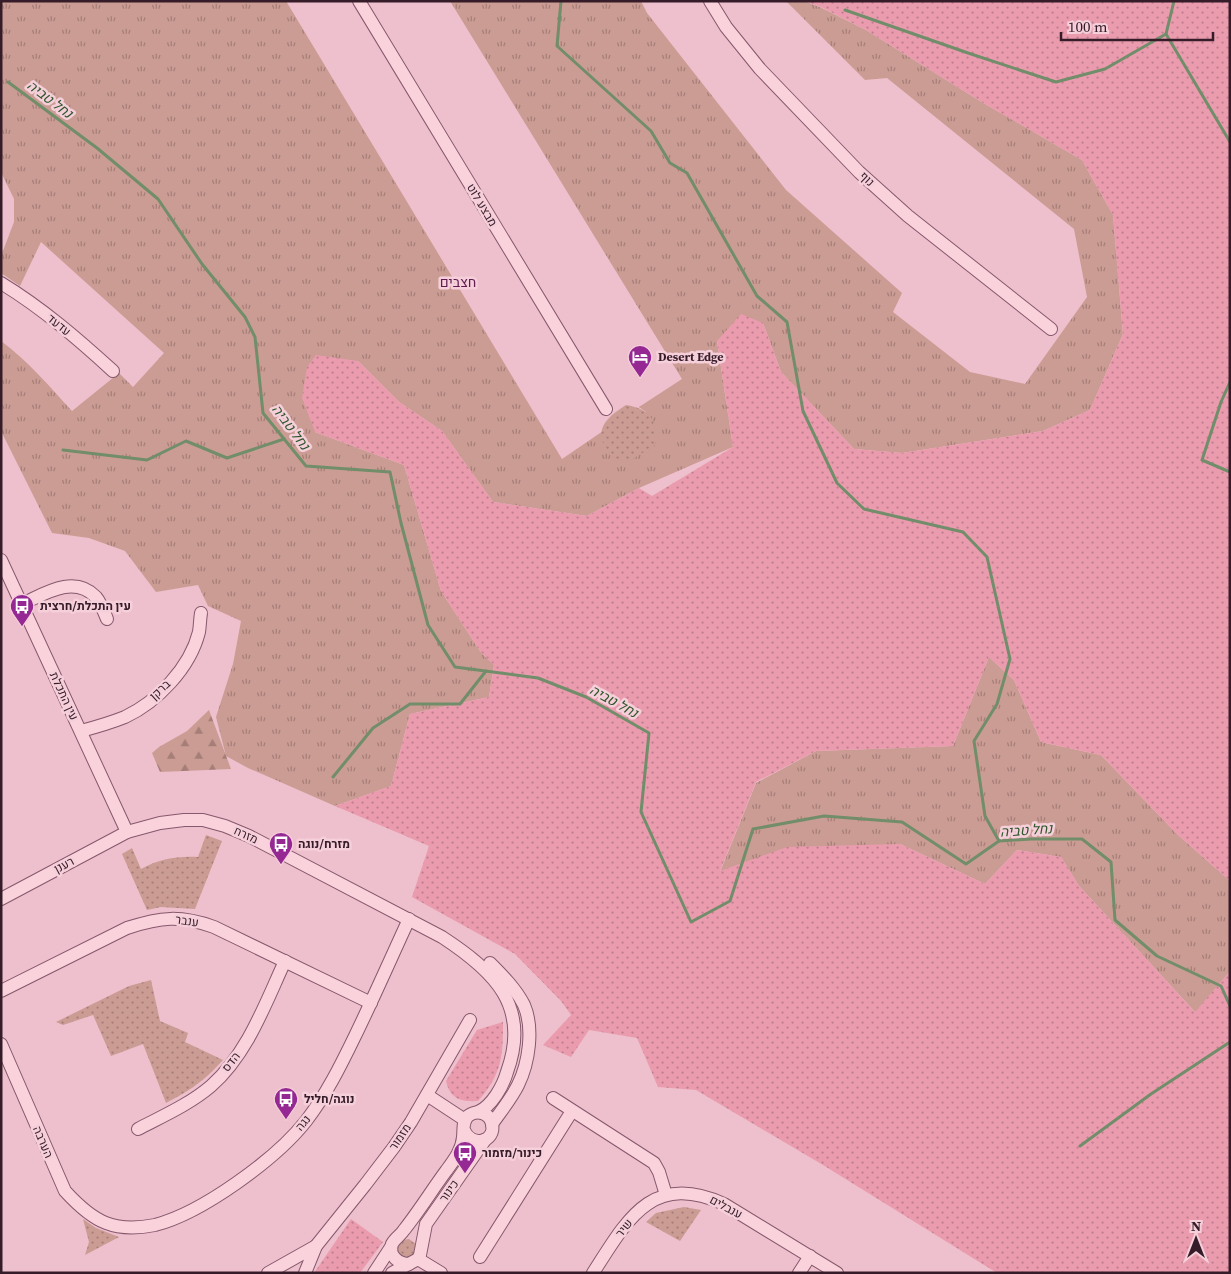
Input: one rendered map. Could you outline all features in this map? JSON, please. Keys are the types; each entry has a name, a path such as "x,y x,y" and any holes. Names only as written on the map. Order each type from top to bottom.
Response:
{"street":[{"name":"מבצע לוט","path":"359,1 606,409"},
{"name":"נוף","path":"710,1 726,27 760,69 859,172 908,216 1051,329"},
{"name":"עדעד","path":"1,283 64,328 113,371"},
{"name":"עין התכלת","path":"1,560 127,832"},
{"path":"22,604 56,588 74,586 95,596 107,619"},
{"name":"ברקן","path":"81,731 126,716 147,703 166,686 187,660 195,644 199,632 201,613"},
{"name":"מזרח","path":"127,832 160,823 184,820 203,820 225,826 249,836 409,919 442,937 473,959 507,997 511,1009 514,1038 511,1063 506,1077 489,1104 478,1112"},
{"name":"רענן","path":"1,898 127,832"},
{"name":"ענבר","path":"1,991 127,928 163,919 179,918 214,926 371,1003"},
{"name":"מזרח","path":"409,919 468,947 487,960 516,992 524,1006 529,1038 525,1067 510,1099 492,1124"},
{"name":"נגה","path":"106,1223 124,1227 141,1227 168,1221 216,1196 265,1161 286,1143 306,1120 337,1074 409,919"},
{"name":"הדס","path":"138,1129 189,1101 211,1086 228,1068 244,1046 258,1021 285,961"},
{"name":"מזמור","path":"305,1273 316,1246 394,1147 427,1095 470,1020"},
{"name":"הערבה","path":"1,1044 65,1191 76,1203 106,1223"},
{"path":"427,1095 464,1126 468,1138 472,1140 485,1140 491,1133 492,1124 488,1116 478,1112 470,1114 464,1126"},
{"path":"553,1098 654,1163 659,1172 666,1195"},
{"path":"480,1257 572,1111"},
{"name":"כינור","path":"399,1236 456,1157 462,1142 464,1126"},
{"name":"כינור","path":"416,1256 430,1219 485,1140"},
{"name":"ענבלים","path":"666,1195 707,1196 724,1204 837,1273"},
{"name":"שיר","path":"594,1273 621,1228 631,1217 653,1201 666,1195"},
{"path":"374,1273 392,1247 395,1239 403,1234 413,1235 420,1242 416,1256 392,1273"},
{"name":"מזמור","path":"268,1273 316,1246"},
{"path":"392,1247 396,1260 400,1262 416,1256"},
{"path":"416,1256 441,1273"},
{"path":"800,1273 810,1256"}],"green space":[{"path":"1,1 286,1 562,459 603,431 602,440 646,412 639,407 682,379 450,1 641,1 647,13 786,190 902,293 893,312 970,372 1025,384 1087,297 1074,229 887,78 865,80 786,1 804,1 820,7 866,30 980,101 1082,160 1113,215 1123,334 1090,410 1043,431 902,453 854,449 781,372 763,323 717,341 733,447 639,488 587,516 493,502 442,431 399,402 358,361 315,432 404,465 441,591 480,651 494,665 489,697 410,714 391,786 335,806 248,768 226,756 216,717 233,664 241,621 208,606 198,585 156,592 125,551 89,538 52,533 1,431 1,341 30,366 72,411 119,373 133,387 164,353 41,242 20,286 1,273 1,256 14,222 14,199 1,172"},
{"path":"626,405 647,413 654,423 656,437 655,445 628,462 612,458 602,440 601,434 602,428 608,419"},
{"path":"989,657 1014,680 1041,742 1101,755 1177,834 1230,881 1230,971 1196,1013 1079,886 1061,857 1017,850 985,884 900,844 720,872 756,783 816,751 953,746"},
{"path":"209,710 231,769 160,772 152,753 187,731"},
{"path":"206,835 222,841 195,909 161,907 147,910 122,854 132,848 141,869 168,859 198,857"},
{"path":"151,980 160,1021 188,1033 185,1042 223,1060 197,1084 166,1103 143,1044 111,1056 93,1015 63,1025 56,1022 129,986"},
{"path":"684,1207 701,1210 680,1241 646,1222 656,1213"},
{"path":"83,1219 96,1228 119,1237 85,1255 89,1242"},
{"path":"409,1239 417,1245 417,1255 402,1259 396,1248 402,1240"}],"sand":[{"path":"804,1 1230,1 1230,881 1177,834 1101,755 1041,742 1014,680 989,657 953,746 816,751 756,782 720,871 787,847 900,844 985,884 1017,850 1061,857 1079,886 1195,1012 1230,971 1230,1273 997,1273 823,1165 696,1090 658,1087 637,1038 589,1030 571,1057 543,1045 571,1015 561,1001 515,954 412,897 429,846 335,806 391,786 410,714 489,697 494,665 480,651 441,591 404,465 315,432 302,398 307,367 316,355 358,361 399,402 442,431 493,502 587,516 639,488 652,496 733,447 717,341 741,314 763,323 781,372 854,449 902,453 1043,431 1090,410 1123,334 1113,215 1082,160 980,101 866,30 821,7"},
{"path":"503,1022 500,1064 486,1091 478,1101 461,1100 453,1096 446,1081 477,1030"},
{"path":"351,1219 383,1242 360,1273 314,1273"}],"waterway":[{"path":"561,1 557,46 651,131 670,163 687,173 757,296 787,322 803,411 837,483 864,509 963,532 987,557 1010,659 997,704 974,741 985,816 999,841"},
{"path":"1174,1 1166,34 1230,142"},
{"path":"845,10 1056,82 1105,69 1166,34"},
{"name":"נחל טביה","path":"8,82 97,148 158,199 202,264 245,317 255,337 263,413 306,466 390,472 401,523 428,625 455,667 538,678 586,697 649,733 641,812 691,922 730,901 753,829 824,816 902,822 966,864 999,841 1082,839 1111,862 1115,920 1157,956 1221,986 1230,1006"},
{"path":"1230,382 1221,402 1202,460 1230,472"},
{"path":"63,450 147,460 186,441 227,458 284,439"},
{"path":"333,777 373,728 410,704 460,704 486,671"},
{"path":"1080,1146 1151,1094 1230,1042"}],"place":[{"name":"Desert Edge","path":"640,378"},
{"name":"עין התכלת/חרצית","path":"22,627"},
{"name":"מזרח/נוגה","path":"281,865"},
{"name":"נוגה/חליל","path":"286,1120"},
{"name":"כינור/מזמור","path":"465,1174"}],"district":[{"name":"חצבים","path":"458,282"}]}
